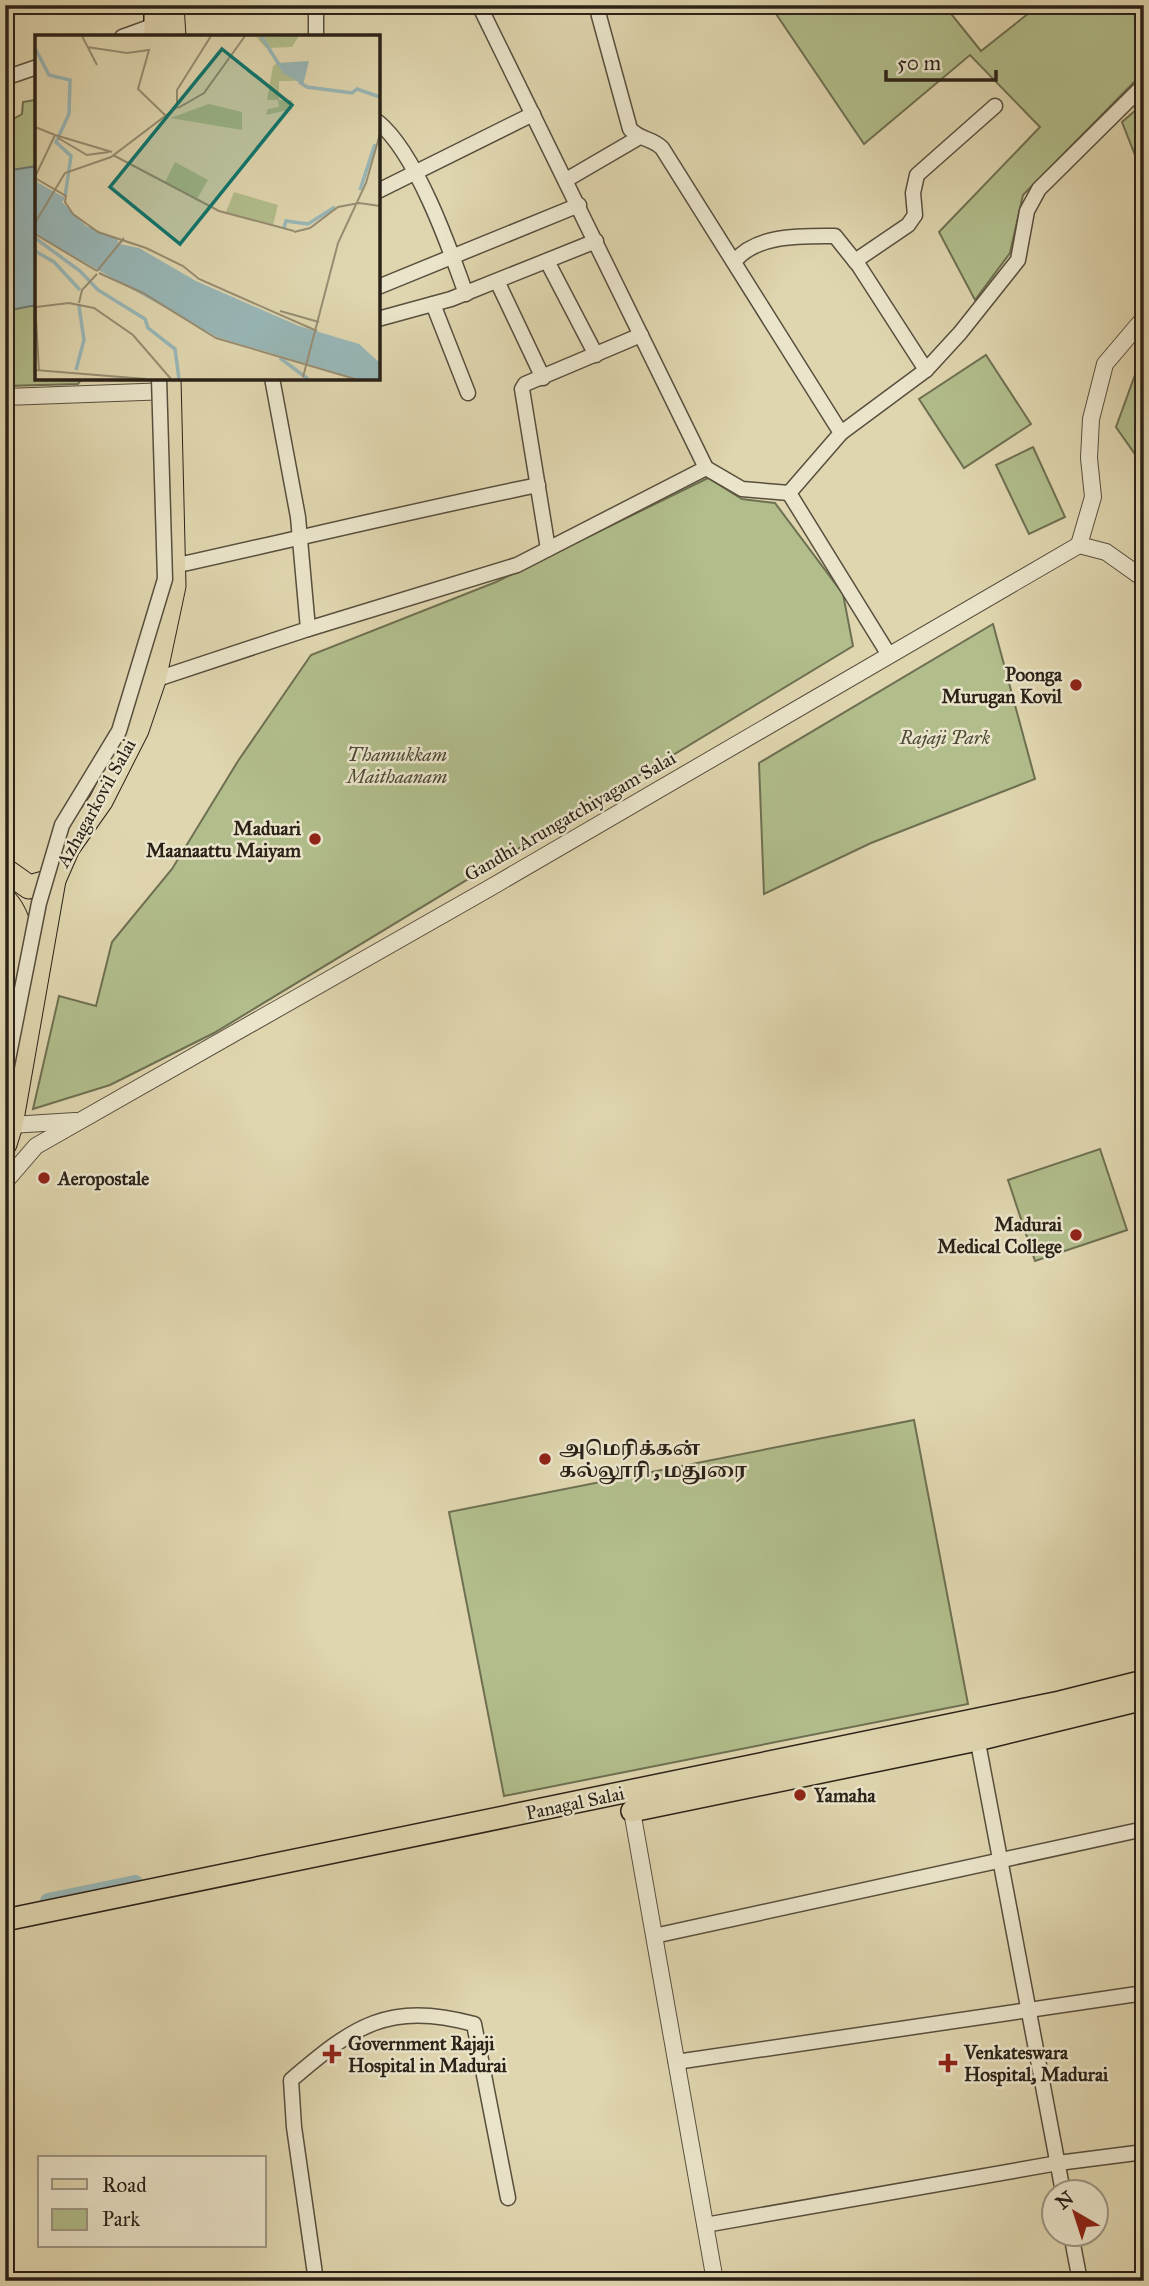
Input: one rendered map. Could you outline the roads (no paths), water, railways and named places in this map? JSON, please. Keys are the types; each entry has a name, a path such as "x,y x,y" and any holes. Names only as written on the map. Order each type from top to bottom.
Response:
{"highway":[{"path":"160,26 172,5"},
{"name":"Azhagarkovil Salai","path":"8,1134 54,880 68,848 100,800 137,730 154,680 174,586 166,382"},
{"path":"5,870 29,887 54,880"},
{"path":"5,1034 22,946 20,923 10,905"}],"main road":[{"name":"Panagal Salai","path":"632,1811 976,1730 1144,1681"},
{"name":"Panagal Salai","path":"5,1920 1144,1699"}],"street":[{"path":"316,5 316,35"},
{"path":"479,5 706,468 742,489 789,493"},
{"path":"596,5 631,129 638,138 657,143 662,148 841,433"},
{"path":"129,35 160,26"},
{"path":"5,78 35,68"},
{"path":"789,493 841,433 926,370 1018,260 1027,211 1039,189 1144,85"},
{"path":"855,261 908,225 915,215 913,193 917,175 995,106"},
{"path":"380,190 533,114"},
{"path":"380,124 391,133 415,174 466,294"},
{"path":"566,180 638,138"},
{"path":"380,286 579,205"},
{"path":"734,262 743,250 794,237 835,236 855,261 926,370"},
{"path":"380,318 466,294 596,241"},
{"path":"547,261 596,355"},
{"path":"497,281 543,378"},
{"path":"433,304 468,393"},
{"path":"1144,318 1105,364 1091,419 1088,458 1093,497 1079,545 1106,552 1144,579"},
{"path":"548,549 521,397 526,384 641,335"},
{"path":"272,380 302,539 308,629"},
{"path":"5,397 166,382 165,579 119,732 61,825 39,903 5,1075"},
{"path":"154,680 308,629 517,565 706,468"},
{"path":"174,566 302,539 382,516 538,485"},
{"path":"789,493 889,655"},
{"name":"Gandhi Arungatchiyagam Salai","path":"5,1182 36,1146 1079,545"},
{"name":"Gandhi Arungatchiyagam Salai","path":"8,1134 81,1121"},
{"path":"976,1730 1061,2178"},
{"path":"632,1811 715,2281"},
{"path":"654,1936 1000,1858 1144,1829"},
{"path":"676,2062 1144,1993"},
{"path":"316,2281 294,2127 291,2080 354,2031 378,2019 446,2017 474,2024 508,2198"},
{"path":"705,2225 1058,2163 1144,2152"},
{"path":"1074,2248 1080,2281"}],"water":[{"path":"35,166 35,305 5,311 5,171"}],"waterway":[{"path":"48,1901 135,1883"}],"place":[{"name":"Poonga Murugan Kovil","path":"1076,685"},
{"name":"Maduari Maanaattu Maiyam","path":"315,839"},
{"name":"Aeropostale","path":"44,1178"},
{"name":"Madurai Medical College","path":"1076,1235"},
{"name":"அமெரிக்கன் கல்லூரி , மதுரை","path":"545,1459"},
{"name":"Yamaha","path":"800,1795"},
{"name":"Government Rajaji Hospital in Madurai","path":"332,2054"},
{"name":"Venkateswara Hospital, Madurai","path":"948,2063"}],"park label":[{"name":"Rajaji Park","path":"945,737"},
{"name":"Thamukkam Maithaanam","path":"397,765"}]}
